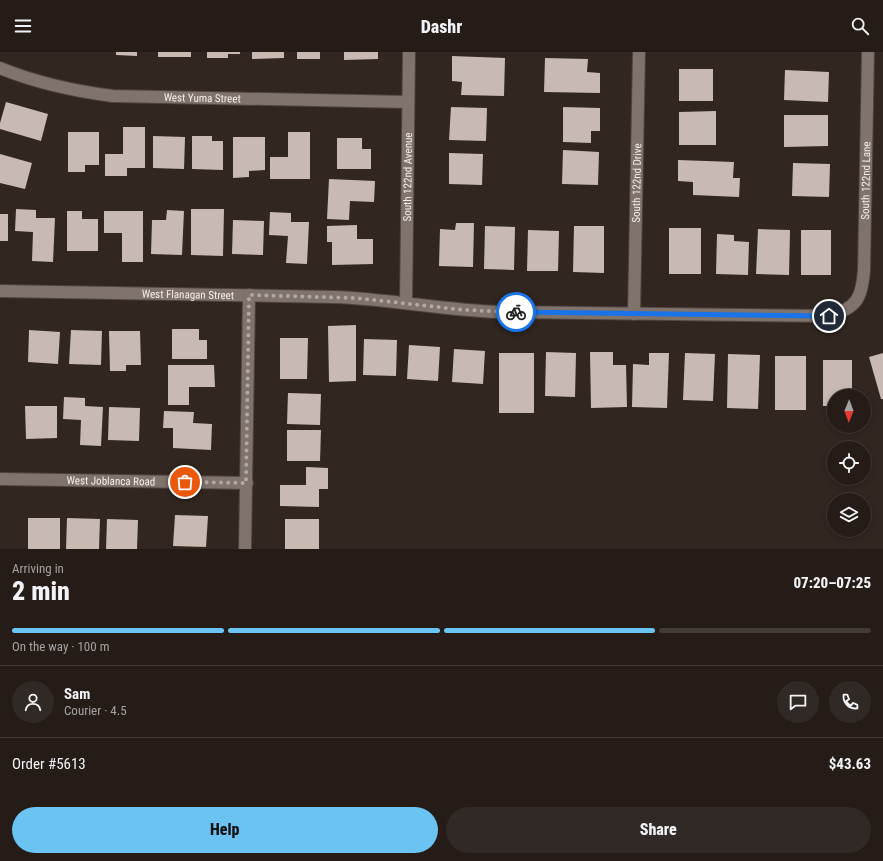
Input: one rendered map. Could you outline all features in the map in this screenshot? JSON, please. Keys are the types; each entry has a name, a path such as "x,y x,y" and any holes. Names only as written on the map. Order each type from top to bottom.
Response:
{"street":[{"name":"South 122nd Avenue","path":"406,303 408,102 410,52"},
{"name":"South 122nd Drive","path":"634,314 639,52"},
{"name":"South 122nd Lane","path":"852,306 860,295 864,270 868,52"},
{"name":"West Yuma Street","path":"0,68 44,84 113,96 408,102"},
{"name":"West Flanagan Street","path":"0,291 356,298 483,312 823,316 841,313 852,306"},
{"path":"245,549 249,295"},
{"name":"West Joblanca Road","path":"0,479 246,483"}],"building":[{"path":"116,52 137,52 137,56 116,55"},
{"path":"158,52 191,52 191,57 158,57"},
{"path":"207,52 240,52 240,54 228,54 228,58 207,58"},
{"path":"252,52 284,52 284,58 252,59"},
{"path":"297,52 320,52 320,59 297,59"},
{"path":"344,52 378,52 378,59 344,60"},
{"path":"452,56 505,58 504,96 461,95 462,82 452,81"},
{"path":"545,58 588,59 587,72 600,73 600,93 544,92"},
{"path":"679,69 713,69 713,101 679,101"},
{"path":"785,70 829,72 828,102 784,100"},
{"path":"6,102 48,114 41,141 0,129 0,123"},
{"path":"451,107 487,108 486,141 449,140"},
{"path":"563,107 600,108 600,131 591,131 591,143 563,142"},
{"path":"716,111 716,145 679,145 679,112"},
{"path":"784,115 828,115 828,146 784,147"},
{"path":"123,127 145,127 145,168 127,168 127,176 105,176 105,154 123,154"},
{"path":"68,132 99,132 99,165 85,165 85,172 68,172"},
{"path":"288,132 310,132 310,179 270,179 270,157 288,157"},
{"path":"153,136 185,137 184,169 153,168"},
{"path":"192,136 212,136 212,141 223,141 223,170 192,169"},
{"path":"233,137 265,137 265,170 249,171 249,177 233,178"},
{"path":"337,138 362,138 362,149 371,149 371,169 337,169"},
{"path":"563,150 599,152 598,185 562,184"},
{"path":"449,153 483,154 482,185 449,184"},
{"path":"0,154 32,163 25,189 0,183"},
{"path":"678,160 734,162 733,178 740,178 739,197 693,195 693,182 678,181"},
{"path":"793,163 830,164 829,197 792,196"},
{"path":"329,179 375,181 374,202 350,201 349,220 327,219"},
{"path":"16,209 36,210 36,218 55,218 53,262 32,261 33,232 15,231"},
{"path":"191,209 224,209 223,256 191,255"},
{"path":"167,210 184,211 182,255 151,254 152,220 166,220"},
{"path":"67,211 82,211 82,219 98,219 98,251 67,251"},
{"path":"104,211 143,211 143,262 122,262 122,233 104,233"},
{"path":"270,212 291,213 291,222 309,222 307,264 286,263 288,236 269,235"},
{"path":"0,214 8,214 8,241 0,241"},
{"path":"233,220 264,221 263,255 232,254"},
{"path":"456,223 474,223 473,267 439,266 440,229 455,230"},
{"path":"357,225 357,239 373,239 373,264 332,265 332,242 327,242 327,226"},
{"path":"485,226 515,227 514,270 484,269"},
{"path":"574,226 604,226 604,273 573,272"},
{"path":"669,228 701,228 701,274 669,274"},
{"path":"758,229 790,230 789,275 756,274"},
{"path":"528,230 559,231 558,271 527,271"},
{"path":"801,230 831,230 831,275 801,275"},
{"path":"717,234 734,235 734,241 749,242 748,275 716,274"},
{"path":"356,325 356,381 329,382 328,326"},
{"path":"172,329 199,329 199,340 207,340 207,359 172,359"},
{"path":"29,330 60,332 58,364 28,362"},
{"path":"71,330 102,331 101,365 69,364"},
{"path":"109,331 140,331 141,365 126,365 126,371 110,371"},
{"path":"280,338 308,338 307,379 280,379"},
{"path":"364,339 397,340 396,376 363,375"},
{"path":"409,345 440,347 438,381 407,379"},
{"path":"454,349 485,351 483,384 452,382"},
{"path":"546,352 576,353 575,397 545,396"},
{"path":"590,352 613,352 613,365 626,365 627,407 591,408"},
{"path":"499,353 534,353 534,413 499,413"},
{"path":"649,353 669,353 667,408 632,407 633,364 649,365"},
{"path":"685,353 715,354 713,401 683,400"},
{"path":"883,353 883,399 881,399 869,357"},
{"path":"728,354 760,355 758,409 727,408"},
{"path":"775,356 806,356 806,410 775,410"},
{"path":"823,360 852,360 852,389 827,389 827,406 823,406"},
{"path":"168,365 214,365 215,387 189,387 189,405 168,405"},
{"path":"288,393 321,394 320,425 287,424"},
{"path":"64,397 85,398 85,406 103,407 101,446 80,445 81,420 63,419"},
{"path":"25,406 57,406 57,438 26,439"},
{"path":"109,407 140,408 139,441 108,440"},
{"path":"164,411 194,412 193,423 212,424 211,450 173,448 173,428 163,428"},
{"path":"287,430 321,430 320,461 287,461"},
{"path":"306,467 328,468 328,489 319,489 319,507 280,506 280,485 306,485"},
{"path":"175,515 208,516 206,547 173,546"},
{"path":"28,518 60,518 60,549 28,549"},
{"path":"67,518 100,519 99,549 66,549"},
{"path":"107,519 138,520 137,549 106,549"},
{"path":"285,519 319,519 319,549 285,549"}],"way so far":[{"path":"185,482 246,483 249,295 356,298 483,312 516,312"}],"route":[{"path":"516,312 829,316"}]}
